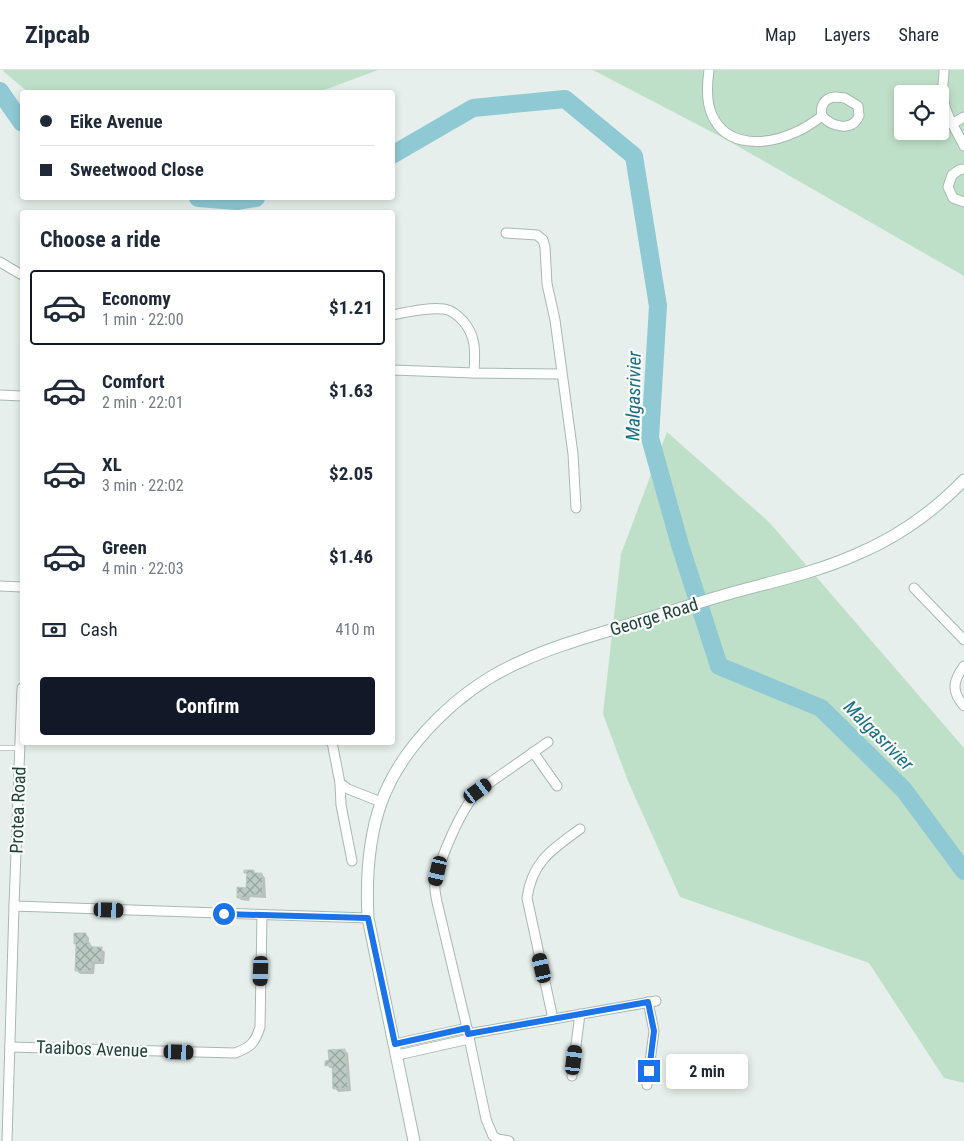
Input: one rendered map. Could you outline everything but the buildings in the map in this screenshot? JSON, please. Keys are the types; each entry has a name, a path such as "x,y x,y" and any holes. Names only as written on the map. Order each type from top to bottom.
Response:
{"main road":[{"name":"George Road","path":"414,1141 368,918 367,875 371,843 382,802 403,761 422,734 448,708 478,685 518,662 560,646 629,624 732,592 828,566 857,555 917,521 964,480"}],"street":[{"path":"708,70 707,82 711,114 722,129 742,140 760,142 787,136 798,132 822,116"},
{"path":"944,70 943,98 952,124 964,146"},
{"path":"952,124 964,117"},
{"path":"964,170 958,170 952,175 948,187 953,198 964,202"},
{"path":"506,233 537,235 543,240 545,247 547,284 555,320 573,454 576,508"},
{"path":"0,262 20,274"},
{"path":"395,315 444,309 457,314 470,329 474,340 474,373"},
{"path":"395,370 561,374"},
{"path":"0,395 20,396"},
{"path":"0,586 20,587"},
{"path":"914,588 964,640"},
{"path":"964,666 959,673 954,687 956,695 964,706"},
{"path":"509,1141 498,1139 490,1130 486,1119 437,902 435,885 438,871 451,837 469,800 478,791 548,742"},
{"name":"Protea Road","path":"7,1141 20,745"},
{"path":"333,745 340,782 341,805 352,861"},
{"path":"533,752 557,786"},
{"path":"340,782 348,789 382,802"},
{"path":"553,1019 530,918 527,898 528,889 542,858 580,829"},
{"path":"14,906 262,916 368,918"},
{"name":"Taaibos Avenue","path":"10,1047 235,1053 248,1048 256,1039 260,1027 262,916"},
{"path":"396,1050 468,1034 652,1002 654,1031 647,1085"},
{"path":"572,1076 580,1014"}],"lane":[{"path":"0,748 20,748"}],"green space":[{"path":"378,70 324,90 26,90 3,71"},
{"path":"593,70 964,70 964,276 727,140"},
{"path":"667,432 769,522 964,748 964,1083 944,1078 869,963 680,897 628,781 603,714 621,554"}],"waterway":[{"name":"Malgasrivier","path":"0,91 20,120"},
{"name":"Malgasrivier","path":"395,153 473,108 565,99 634,156 658,306 650,438 680,545 719,666 821,708 904,790 964,871"},
{"name":"Malgasrivier","path":"224,200 243,200"}],"route":[{"path":"224,914 368,918 395,1044 467,1028 468,1034 648,1002 654,1031 649,1071"}]}
